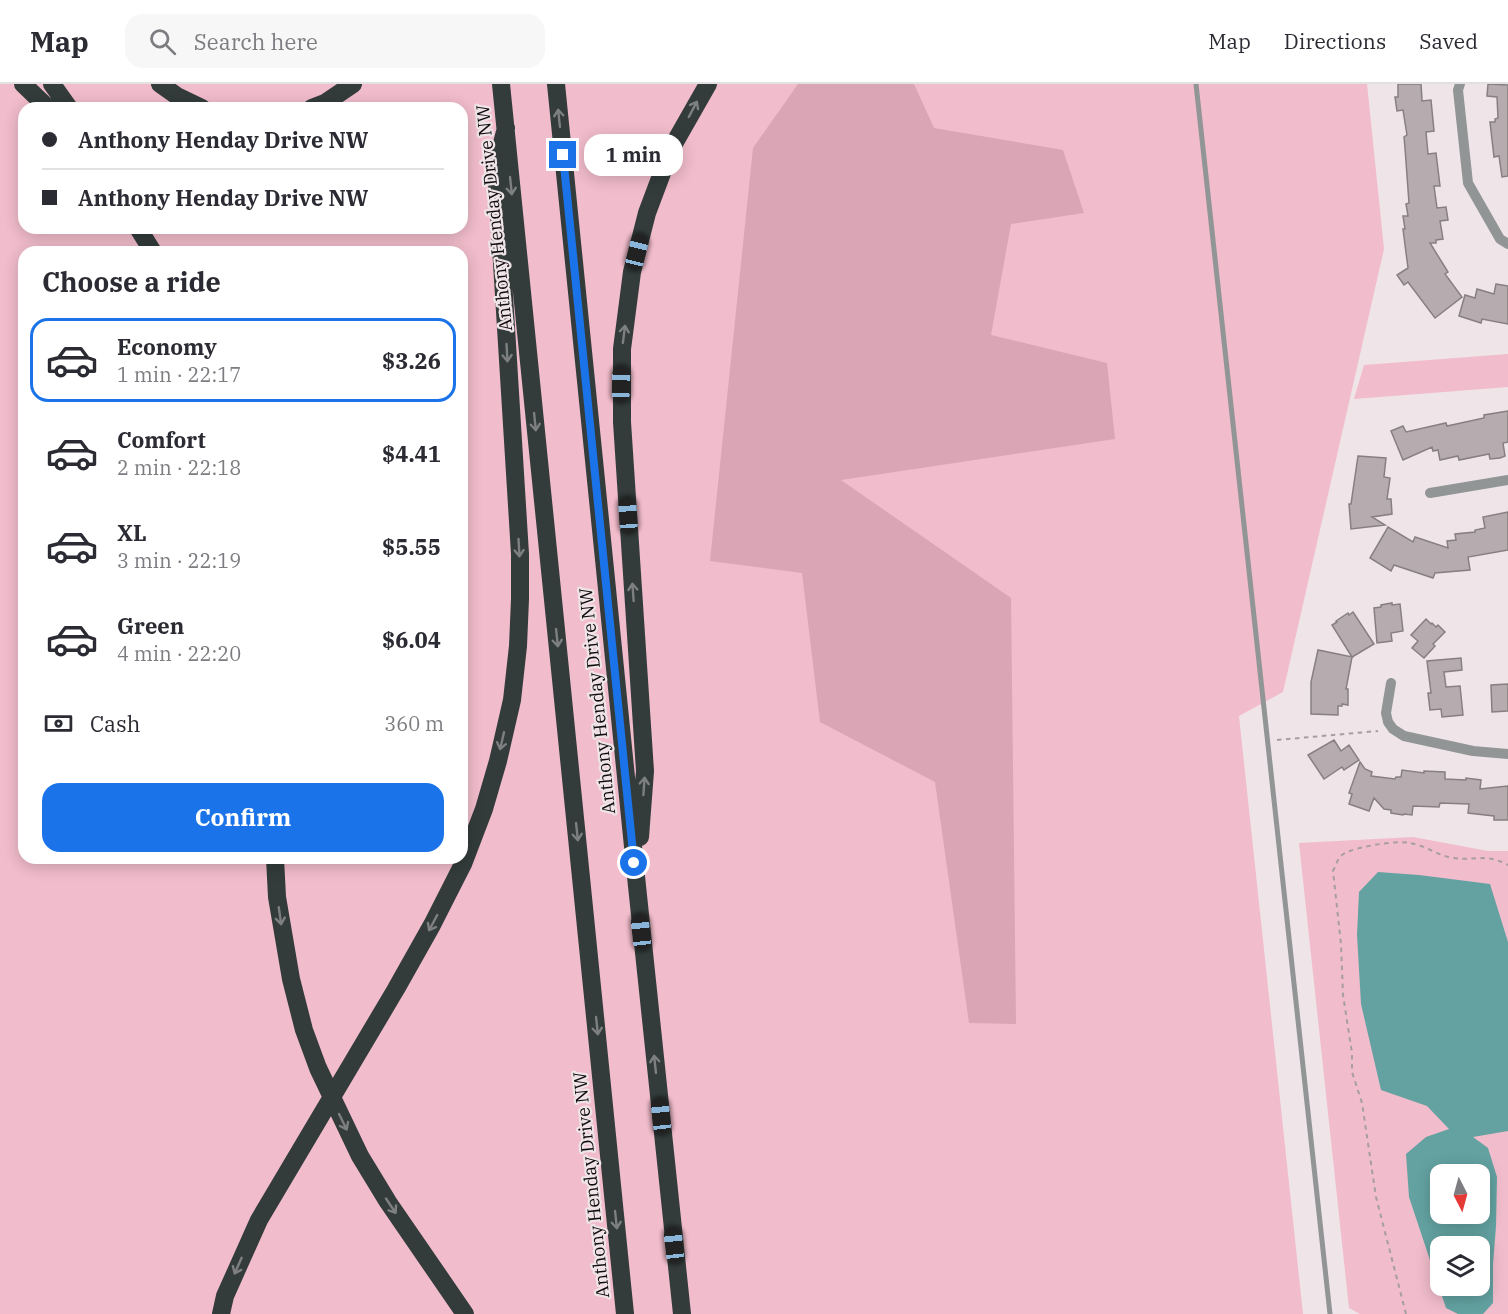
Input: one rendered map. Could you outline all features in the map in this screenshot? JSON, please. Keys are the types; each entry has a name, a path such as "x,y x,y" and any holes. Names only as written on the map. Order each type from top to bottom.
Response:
{"highway":[{"path":"23,84 42,102"},
{"path":"52,84 65,102"},
{"path":"160,84 190,102"},
{"path":"326,102 353,84"},
{"name":"Anthony Henday Drive NW","path":"501,84 625,1314"},
{"name":"Anthony Henday Drive NW","path":"556,84 682,1314"},
{"path":"637,886 645,771 622,422 622,349 632,272 647,213 671,148 708,84"},
{"path":"468,851 498,760 512,700 518,645 520,554 496,166 506,128"},
{"path":"275,864 277,897 291,978 304,1030 318,1068 360,1156 388,1202 465,1314"},
{"path":"221,1314 225,1296 259,1220 396,988 463,864"}],"street":[{"path":"1460,84 1458,90 1468,183 1500,239 1508,244"},
{"path":"1430,493 1508,480"},
{"path":"1391,683 1386,713 1388,722 1393,729 1404,736 1473,751 1508,754"}],"lane":[{"path":"1196,84 1330,1314"}],"path":[{"path":"1268,741 1393,729"},
{"path":"1406,1314 1376,1197 1362,1103 1352,1072 1333,871 1341,856 1347,852 1384,843 1400,842 1420,845 1455,858 1480,857 1494,859 1508,865"}],"shaded area":[{"path":"0,84 1367,84 1384,249 1283,692 1239,716 1303,1314 0,1314"},
{"path":"798,84 914,84 934,128 1063,150 1084,213 1011,224 991,335 1107,363 1115,439 841,480 1011,598 1016,1024 969,1023 935,782 820,722 802,573 710,561 753,148"},
{"path":"1508,354 1508,387 1354,399 1364,365"},
{"path":"1413,837 1488,851 1508,851 1508,1314 1360,1314 1349,1308 1299,843"}],"water":[{"path":"1378,872 1490,884 1508,942 1508,1131 1473,1137 1488,1148 1497,1177 1493,1303 1483,1314 1458,1314 1446,1308 1442,1296 1490,1296 1490,1236 1430,1236 1430,1260 1409,1197 1406,1154 1426,1137 1449,1129 1427,1106 1381,1090 1361,1004 1357,935 1359,892"}],"building":[{"path":"1398,84 1421,84 1422,101 1431,100 1434,131 1426,132 1428,154 1436,153 1440,186 1434,186 1437,208 1446,207 1448,220 1440,221 1443,239 1430,243 1448,272 1445,274 1462,297 1435,318 1408,282 1404,285 1397,275 1408,268 1403,216 1408,216 1406,204 1409,203 1404,137 1407,135 1403,110 1397,111 1395,97 1398,97"},
{"path":"1488,84 1508,85 1508,176 1502,177 1499,156 1494,157 1490,122 1495,122 1498,118 1497,97 1487,96"},
{"path":"1496,284 1508,286 1508,324 1482,319 1481,323 1459,316 1465,295 1475,298 1477,289 1494,294"},
{"path":"1508,411 1508,442 1503,443 1505,456 1500,458 1490,459 1489,454 1459,460 1458,456 1440,460 1438,450 1433,451 1432,447 1403,460 1391,431 1403,426 1406,432 1446,423 1447,426 1484,418 1484,415"},
{"path":"1358,456 1386,458 1384,477 1390,478 1387,499 1391,499 1392,514 1372,517 1385,525 1351,529 1349,504 1351,504"},
{"path":"1508,512 1508,550 1468,557 1470,570 1435,573 1433,578 1394,565 1391,571 1370,558 1388,527 1413,542 1415,537 1448,548 1447,541 1456,540 1455,534 1475,532 1475,530 1485,528 1483,517"},
{"path":"1392,603 1392,605 1400,604 1403,631 1391,633 1392,641 1377,643 1374,608"},
{"path":"1353,612 1374,644 1352,657 1332,625"},
{"path":"1426,619 1436,627 1438,625 1445,632 1424,658 1412,648 1418,641 1411,635"},
{"path":"1318,650 1352,657 1346,689 1348,689 1348,705 1338,706 1338,715 1311,714 1311,682"},
{"path":"1461,658 1462,670 1444,672 1446,687 1460,686 1463,715 1442,717 1441,709 1430,710 1428,693 1431,693 1427,661"},
{"path":"1508,684 1508,711 1492,712 1491,685"},
{"path":"1334,740 1341,751 1349,745 1359,760 1344,770 1342,767 1324,779 1308,755"},
{"path":"1360,762 1365,769 1372,772 1371,776 1395,779 1401,777 1402,770 1424,773 1424,771 1445,772 1445,779 1481,780 1480,789 1508,786 1508,820 1494,820 1494,816 1468,813 1469,804 1440,803 1439,807 1413,806 1412,815 1403,815 1384,809 1374,798 1369,811 1349,804 1352,794 1349,793"}],"route":[{"path":"563,155 634,863"}]}
